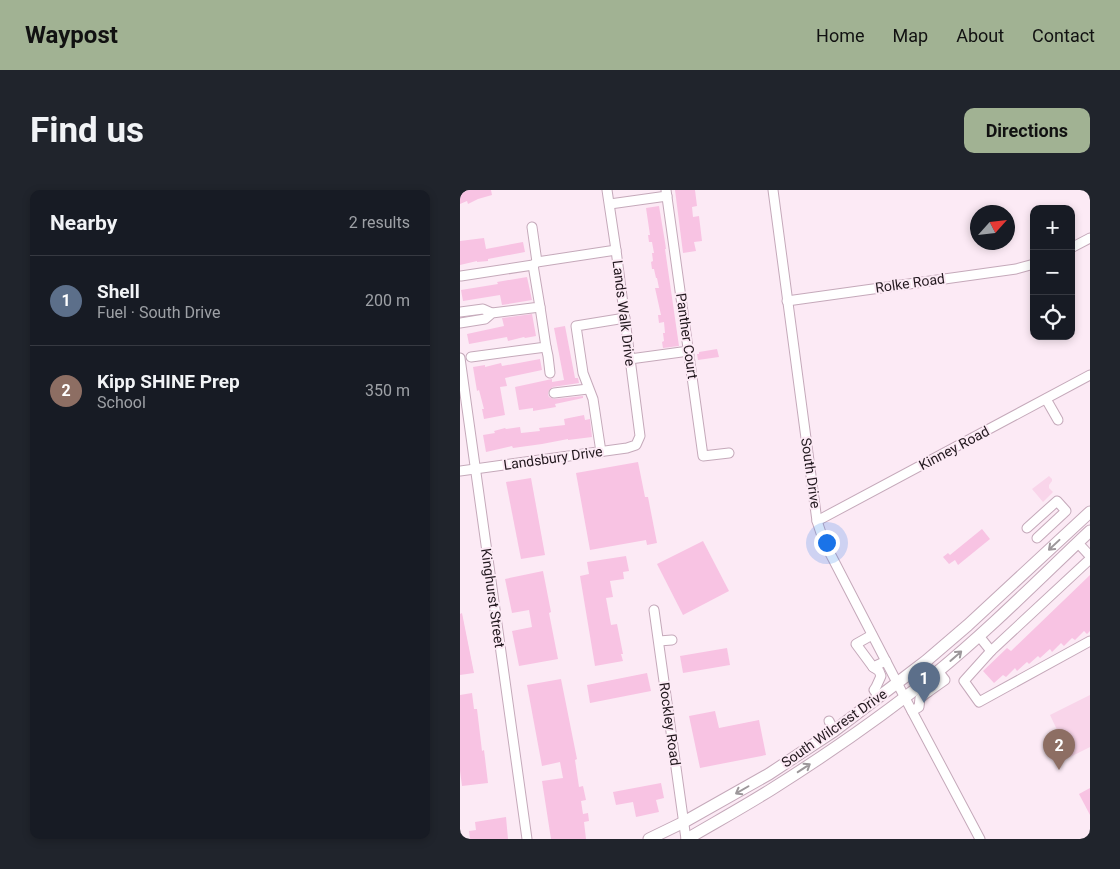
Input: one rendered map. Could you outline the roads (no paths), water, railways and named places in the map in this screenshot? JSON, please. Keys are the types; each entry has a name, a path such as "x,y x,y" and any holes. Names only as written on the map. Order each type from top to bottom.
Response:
{"main road":[{"name":"South Wilcrest Drive","path":"650,839 769,774 831,726 897,684 968,625 1090,512"},
{"name":"South Wilcrest Drive","path":"687,839 771,790 905,698 925,688 938,671 979,636 1090,531"},
{"path":"1030,568 1040,578"},
{"path":"968,625 979,636"},
{"path":"831,726 839,745"},
{"path":"769,774 771,790"}],"street":[{"name":"Lands Walk Drive","path":"608,190 640,436"},
{"name":"South Drive","path":"773,190 817,521 824,542 980,839"},
{"path":"610,204 667,193"},
{"name":"Panther Court","path":"667,193 703,456 729,453"},
{"path":"532,227 540,307 550,373"},
{"path":"1075,246 1090,238"},
{"path":"462,276 616,250"},
{"name":"Rolke Road","path":"787,301 1016,269 1030,265"},
{"path":"460,312 483,309 492,313 540,307"},
{"path":"460,323 485,319 492,313"},
{"path":"600,452 593,399 583,373 576,326 625,318"},
{"path":"471,358 546,347"},
{"path":"630,359 689,351"},
{"name":"Kinghurst Street","path":"460,358 527,839"},
{"name":"Kinney Road","path":"817,521 1090,375"},
{"path":"554,394 588,389"},
{"path":"1046,399 1058,420"},
{"name":"Landsbury Drive","path":"460,471 626,448 636,445 640,436"},
{"path":"1027,528 1057,501 1066,511 1037,538"},
{"path":"1078,543 1090,558 991,651 964,681 978,702 1090,641"},
{"name":"Rockley Road","path":"654,610 687,839"},
{"path":"872,635 856,644 873,667 879,671 881,676 874,690 879,697"},
{"path":"979,636 991,651"},
{"path":"659,641 672,640"},
{"path":"873,667 886,661"},
{"path":"912,711 919,706 920,698 925,688"}],"place":[{"name":"Shell","path":"924,703"},
{"name":"Kipp SHINE Prep","path":"1059,770"}]}
